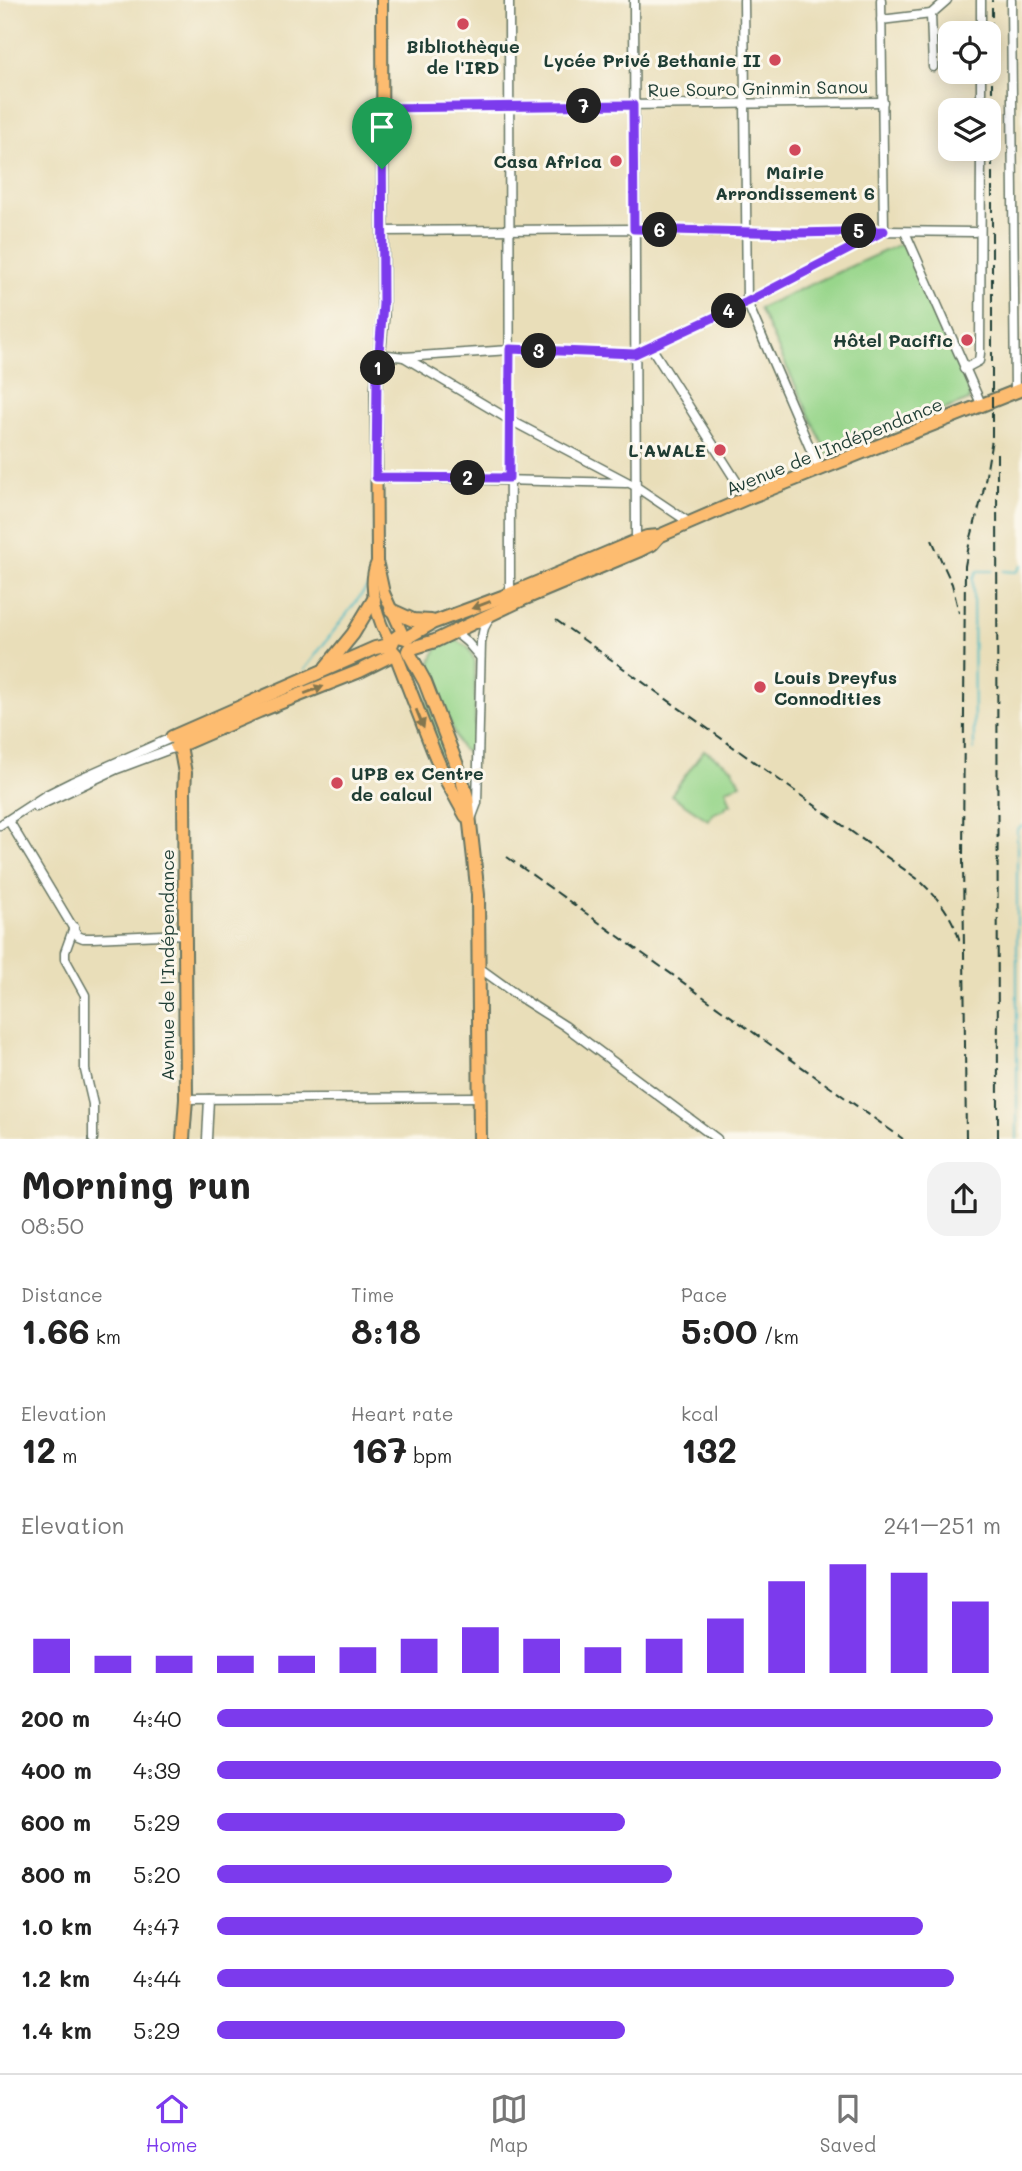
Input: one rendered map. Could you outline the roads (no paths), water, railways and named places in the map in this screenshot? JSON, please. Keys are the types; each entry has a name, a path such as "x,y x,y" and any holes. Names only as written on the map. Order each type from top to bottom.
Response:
{"highway":[{"name":"Avenue de l'Indépendance","path":"176,742 205,734 360,671 400,647 419,629 442,619 510,594 636,541 659,536 1018,390"},
{"name":"Avenue de l'Indépendance","path":"176,742 375,648 400,647 455,632 523,598 640,550 652,544 659,536"},
{"path":"322,672 354,635 374,599"},
{"path":"391,610 413,620 442,619"},
{"path":"400,647 433,750 445,778 470,822"},
{"path":"400,647 425,682 460,773 470,822 478,895 480,1139"},
{"path":"186,773 193,750 205,734"},
{"name":"Avenue de l'Indépendance","path":"176,742 184,791"},
{"path":"176,742 186,773"},
{"name":"Avenue de l'Indépendance","path":"183,1138 186,1099 186,773"}],"main road":[{"path":"382,0 383,304 376,392 377,562 400,647"},
{"path":"377,562 373,569 378,621 400,647"}],"street":[{"path":"509,0 510,594"},
{"path":"634,0 635,354 632,484 636,541"},
{"path":"744,0 747,302 819,470"},
{"path":"881,0 884,231"},
{"path":"881,19 932,14 947,0"},
{"path":"981,0 981,21"},
{"path":"1011,0 1018,390"},
{"path":"932,14 933,67"},
{"name":"Rue Souro Gninmin Sanou","path":"382,108 883,102"},
{"path":"964,369 979,361 981,353 981,161"},
{"path":"382,231 634,229 799,233 974,232"},
{"path":"380,354 404,357 510,349 635,354 747,302 884,231"},
{"path":"905,232 982,406"},
{"path":"651,346 747,498"},
{"path":"404,357 510,420 632,484 690,523"},
{"path":"376,477 509,478 632,484"},
{"path":"470,822 477,803 480,657 484,628 492,613"},
{"path":"455,632 480,657"},
{"path":"176,742 72,782 8,821 78,936 186,934"},
{"path":"74,927 65,958 85,995 85,1070 93,1104 93,1139"},
{"path":"478,967 565,1026 717,1139"},
{"path":"186,1099 481,1097"},
{"path":"207,1139 209,1099"},
{"path":"173,1139 183,1138"}],"waterway":[{"path":"372,381 377,320"},
{"path":"371,563 372,552"},
{"path":"1003,571 1016,572 1022,565"},
{"path":"974,750 973,578 977,571 992,571"},
{"path":"304,670 368,586"},
{"path":"1017,1139 1017,829 1022,826"}],"railway":[{"path":"966,1139 963,858 965,566 983,493 992,439 992,0"},
{"path":"997,453 998,1139"},
{"path":"932,540 952,584 959,613"},
{"path":"556,620 919,880 944,908 960,942"},
{"path":"507,857 903,1139"}],"place":[{"name":"Bibliothèque de l'IRD","path":"463,24"},
{"name":"Lycée Privé Bethanie II","path":"775,60"},
{"name":"Mairie Arrondissement 6","path":"795,150"},
{"name":"Casa Africa","path":"616,161"},
{"name":"Hôtel Pacific","path":"967,340"},
{"name":"L'AWALE","path":"720,450"},
{"name":"Louis Dreyfus Connodities","path":"760,687"},
{"name":"UPB ex Centre de calcul","path":"337,783"}]}
